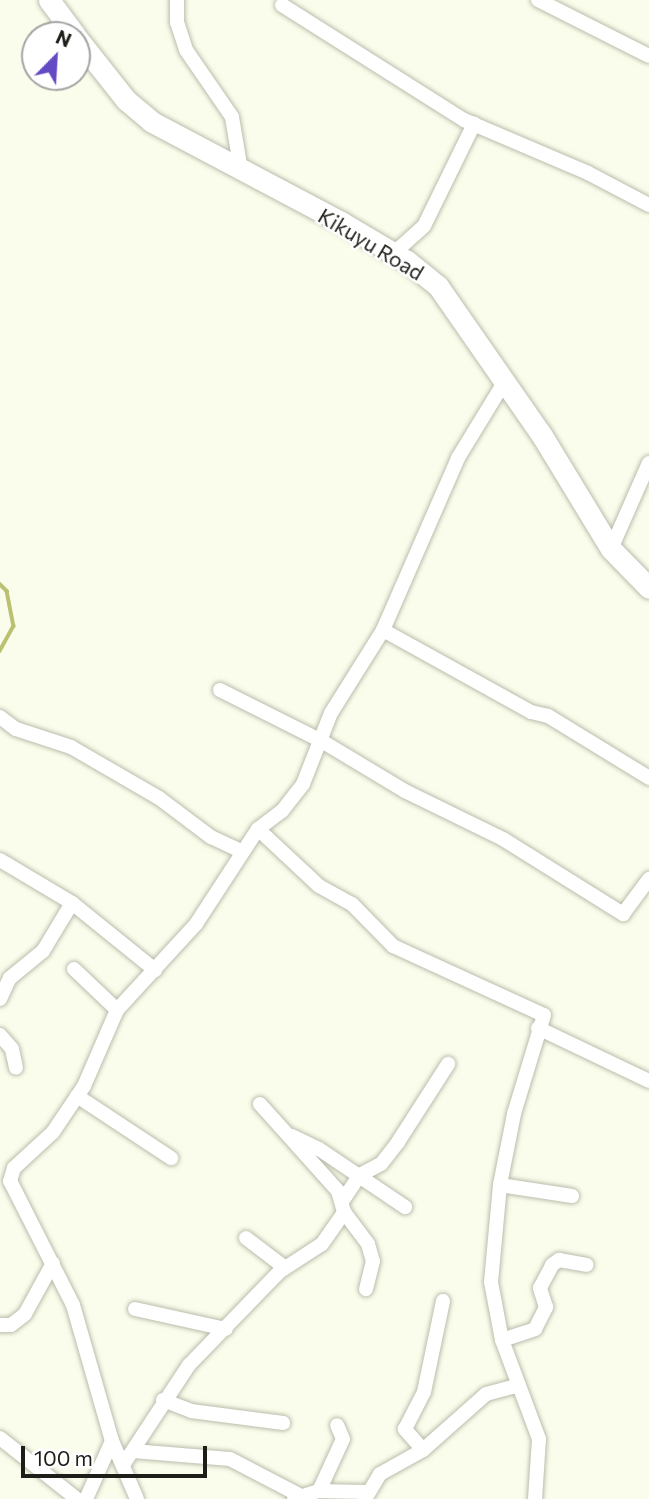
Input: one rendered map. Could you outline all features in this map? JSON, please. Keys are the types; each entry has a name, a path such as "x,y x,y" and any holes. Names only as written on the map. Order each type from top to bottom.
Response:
{"main road":[{"name":"Kikuyu Road","path":"50,0 65,21"},
{"name":"Kikuyu Road","path":"91,55 126,100 152,122 394,253 438,286 505,381 611,549 649,588"}],"street":[{"path":"177,0 177,22 186,50 232,117 241,171"},
{"path":"538,0 649,56"},
{"path":"282,5 474,124 588,173 649,205"},
{"path":"394,253 424,226 474,124"},
{"path":"137,1499 111,1441 73,1305 53,1263 5,1184 14,1168 53,1132 77,1096 117,1010 196,924 258,829 282,811 303,784 331,713 383,630 458,458 505,381"},
{"path":"611,549 649,463"},
{"path":"383,630 531,712 548,716 649,778"},
{"path":"220,690 320,740 405,791 503,839 623,914 649,879"},
{"path":"0,717 16,729 71,747 159,798 211,837 243,852"},
{"path":"258,829 319,886 352,904 393,946 544,1015 538,1028 500,1185 491,1282 502,1340 539,1439 535,1499"},
{"path":"0,860 72,903 155,970"},
{"path":"0,999 10,978 43,951 72,903"},
{"path":"74,969 117,1010"},
{"path":"538,1028 649,1081"},
{"path":"0,1035 12,1049 16,1068"},
{"path":"123,1465 163,1400 189,1365 284,1267 322,1244 360,1175 381,1164 426,1104 448,1064"},
{"path":"77,1096 171,1158"},
{"path":"260,1104 344,1206 368,1244 373,1261 366,1289"},
{"path":"287,1135 360,1175 405,1207"},
{"path":"500,1185 572,1196"},
{"path":"246,1238 284,1267"},
{"path":"502,1340 535,1329 546,1307 540,1288 552,1265 559,1260 587,1265"},
{"path":"0,1325 11,1325 25,1314 53,1263"},
{"path":"423,1450 405,1429 424,1392 443,1301"},
{"path":"135,1309 226,1329"},
{"path":"133,1451 230,1459 297,1498 319,1490 366,1496 380,1474 423,1450 486,1394 519,1385"},
{"path":"163,1400 191,1411 283,1423"},
{"path":"319,1490 343,1439 337,1425"},
{"path":"0,1438 77,1499"},
{"path":"86,1499 111,1441"}],"waterway":[{"path":"0,584 7,591 14,626 0,651"}]}
